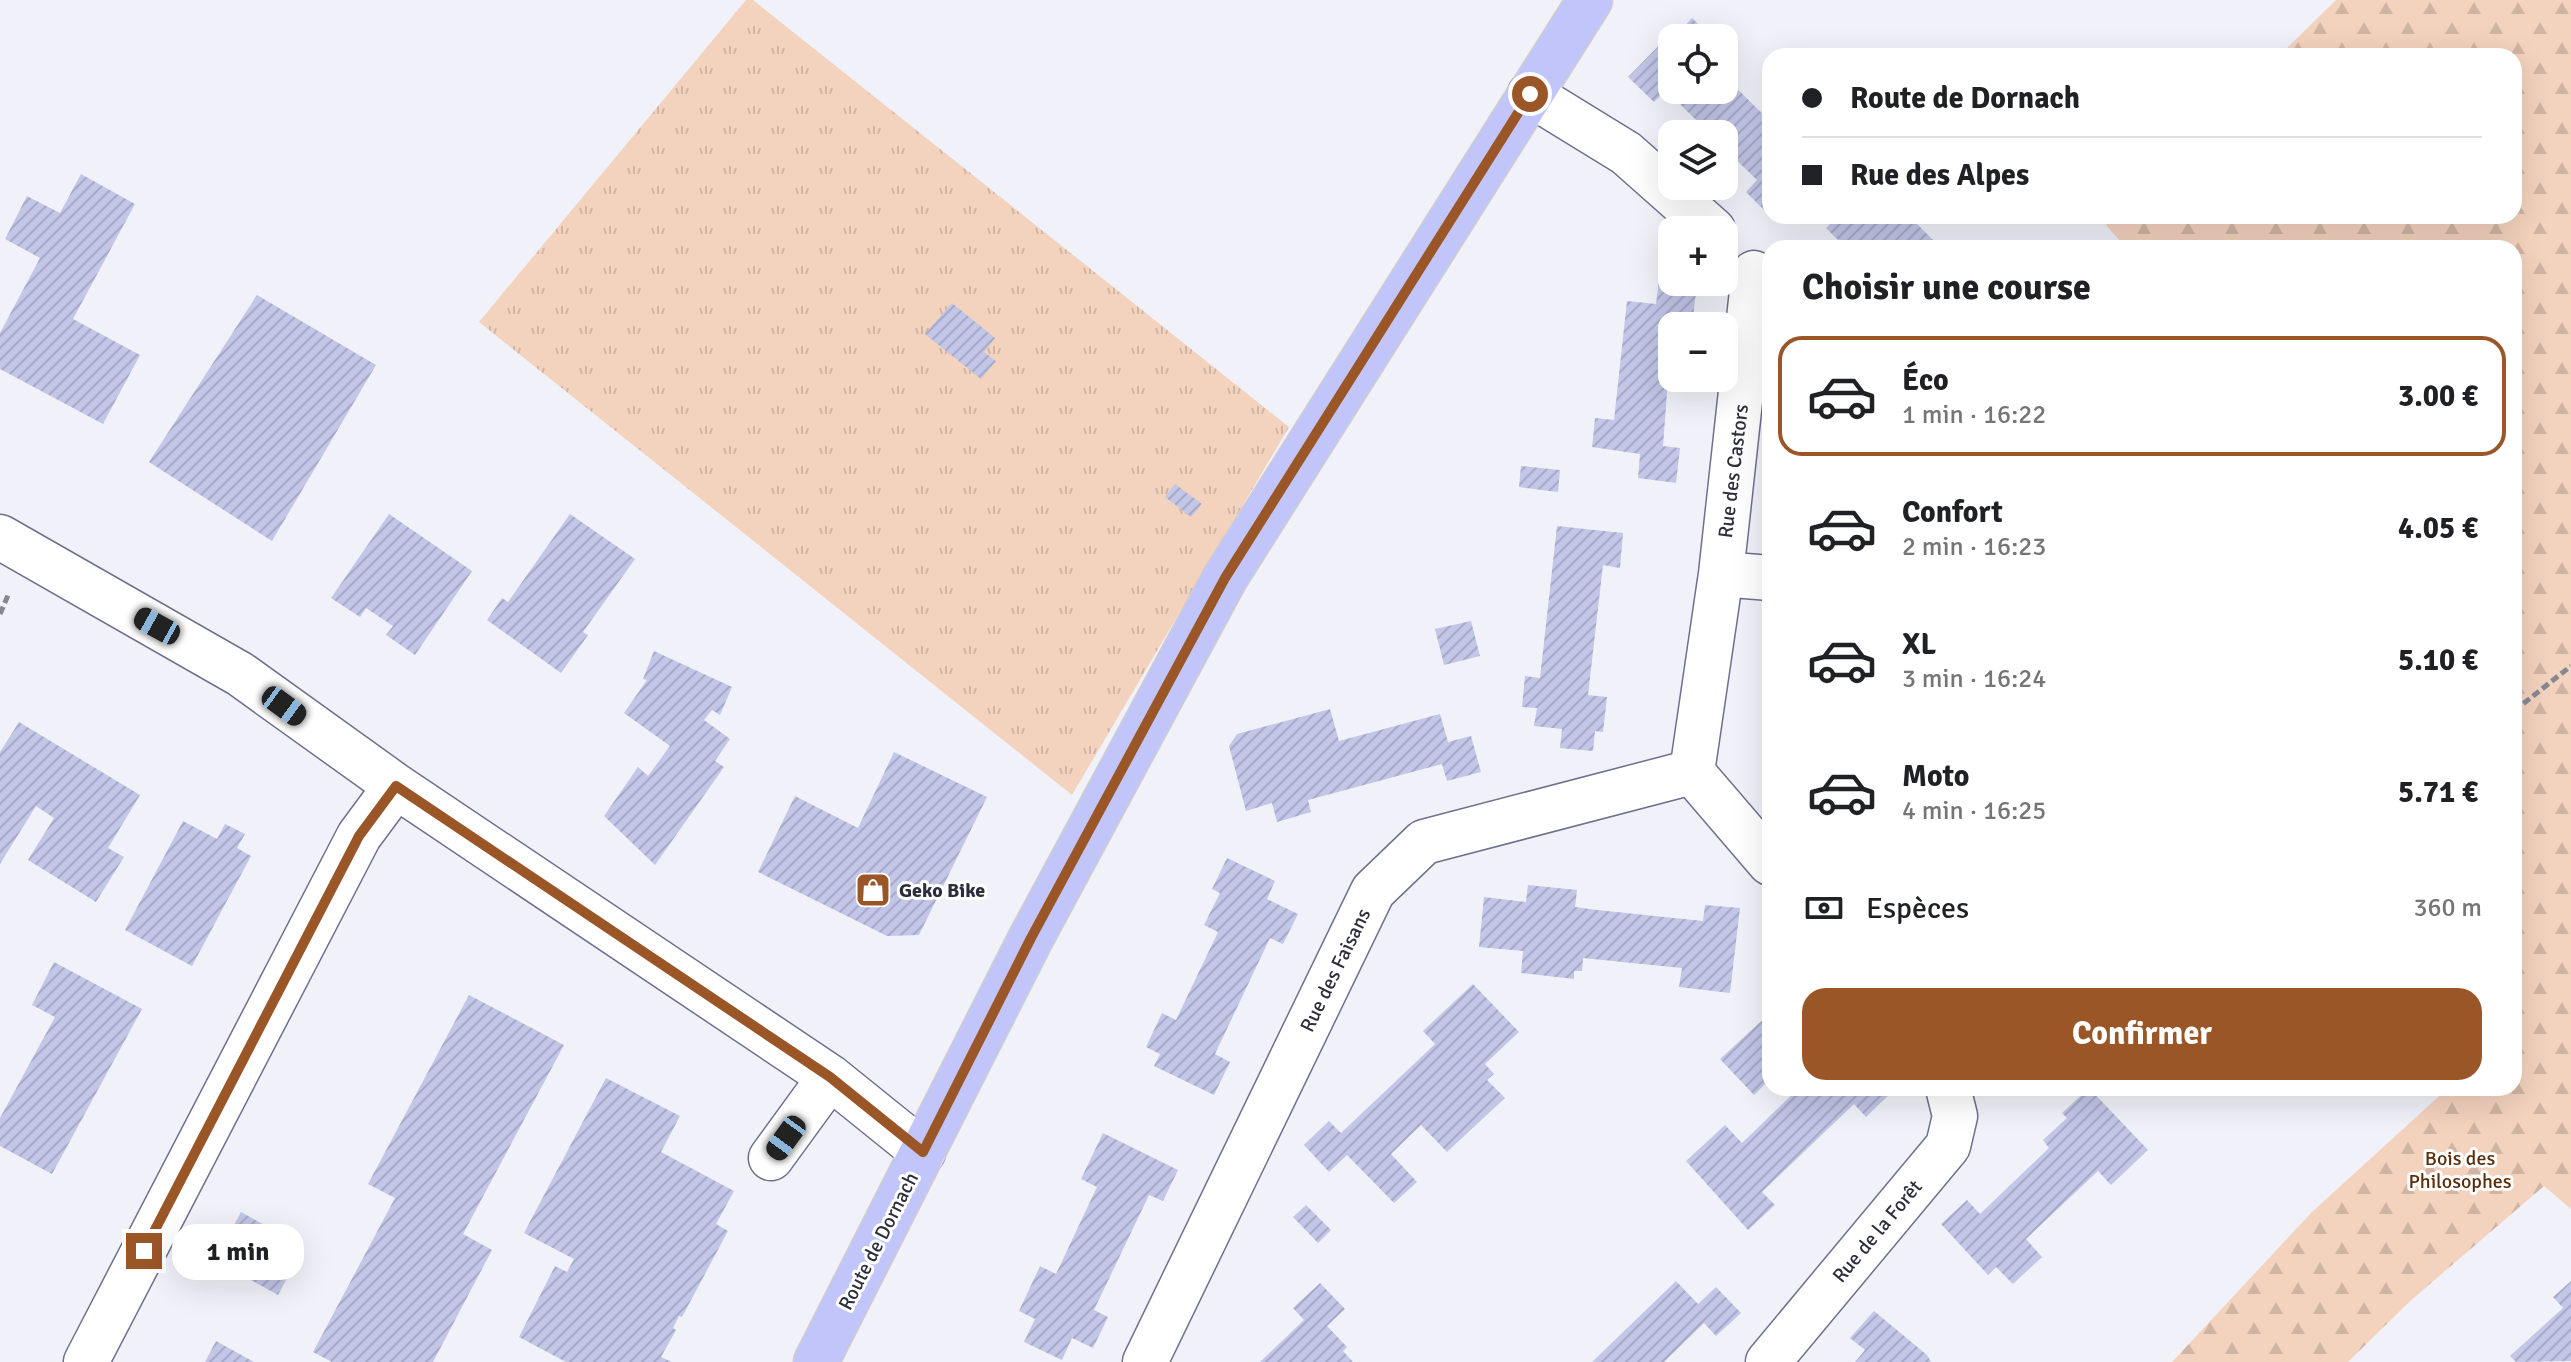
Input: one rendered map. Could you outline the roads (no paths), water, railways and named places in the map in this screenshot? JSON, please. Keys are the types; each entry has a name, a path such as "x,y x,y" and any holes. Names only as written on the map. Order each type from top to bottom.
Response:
{"main road":[{"name":"Route de Dornach","path":"816,1362 1039,924 1225,578 1590,0"}],"street":[{"path":"1530,94 1626,153 1697,216"},
{"name":"Rue des Castors","path":"1692,772 1762,278 1738,254"},
{"path":"0,537 240,674 396,786 830,1077 923,1152"},
{"path":"1721,574 1762,577"},
{"path":"1692,772 1762,854"},
{"name":"Rue des Faisans","path":"1145,1362 1373,891 1424,842 1692,772"},
{"path":"86,1362 359,836 396,786"},
{"path":"771,1158 830,1077"},
{"name":"Rue de la Forêt","path":"1768,1362 1948,1146 1955,1116 1950,1096"}],"place":[{"name":"Geko Bike","path":"873,890"}],"park label":[{"name":"Bois des Philosophes","path":"2460,1170"}]}
